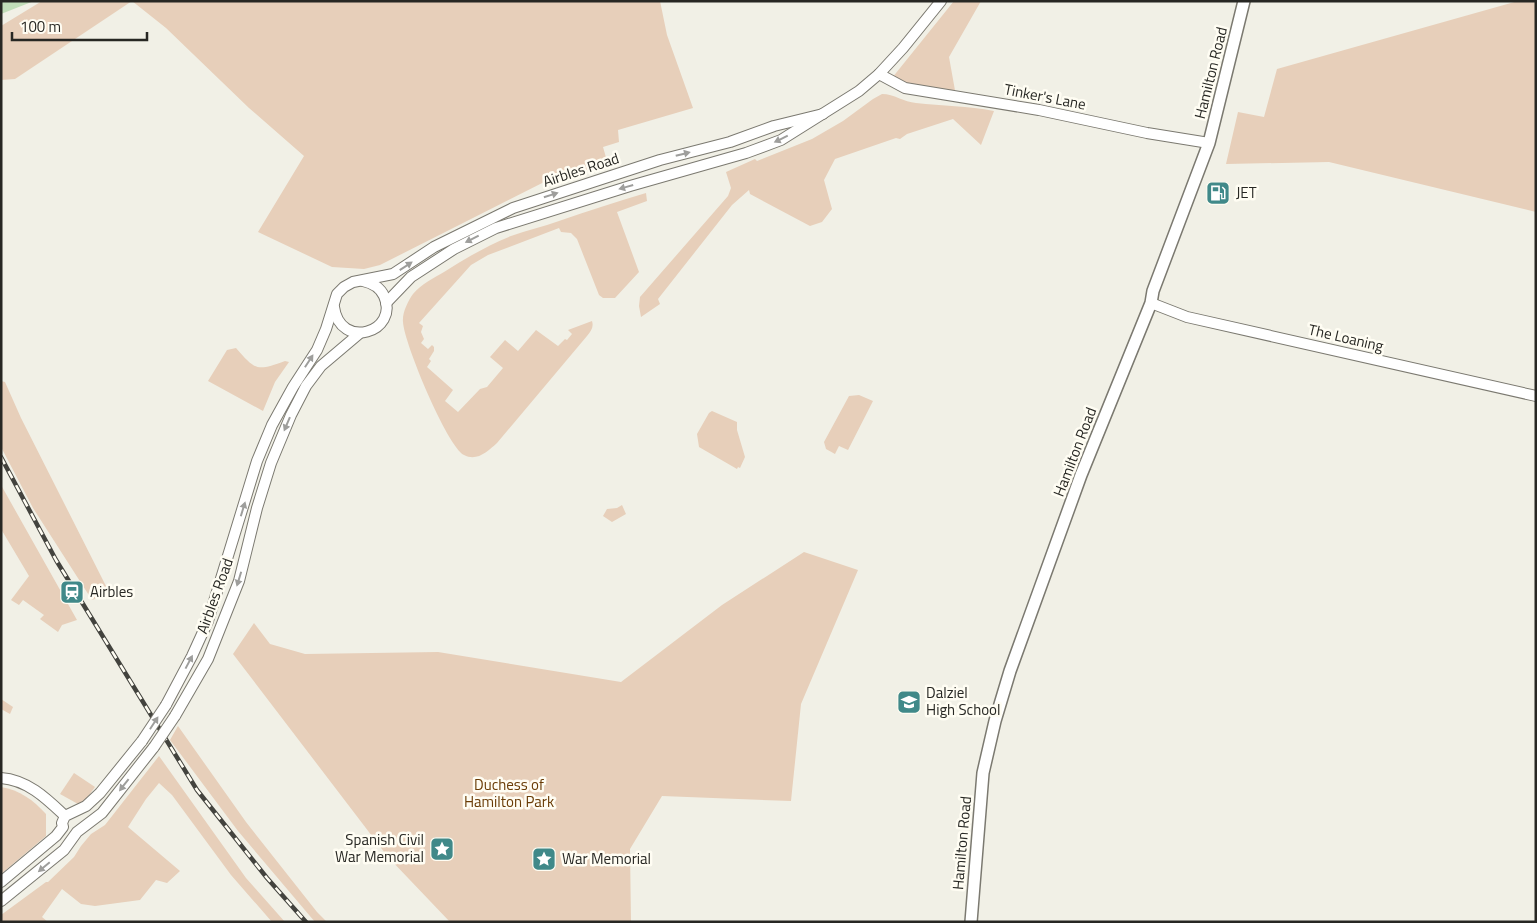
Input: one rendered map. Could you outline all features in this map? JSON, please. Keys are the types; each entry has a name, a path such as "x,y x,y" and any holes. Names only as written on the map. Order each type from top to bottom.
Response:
{"main road":[{"name":"Airbles Road","path":"1,901 64,850 79,831 102,813 154,747 175,716 208,659 240,581 257,508 271,462 291,414 306,386 321,366 360,333 369,332 380,324 385,316 386,303 411,277 454,248 496,228 616,190 746,153 782,140 859,90 879,74 941,1"},
{"name":"Hamilton Road","path":"971,922 984,773 995,721 1010,671 1081,475 1150,303 1209,143 1244,1"},
{"name":"Tinker's Lane","path":"879,74 905,88 1039,110 1147,133 1209,143"},
{"name":"Airbles Road","path":"1,882 45,847 66,819 86,806 100,792 142,741 166,705 208,621 258,461 272,425 293,387 317,350 338,294 344,287 353,282 393,274 434,247 513,208 660,160 730,142 774,126 823,114"},
{"path":"360,281 369,282 378,287 386,303"},
{"name":"The Loaning","path":"1150,303 1187,317 1536,396"},
{"path":"334,307 335,315 341,325 349,331 360,333"},
{"path":"1,778 32,788 50,802 66,819 68,833 79,831 83,823 80,816 66,819"}],"green space":[{"path":"42,1 132,1 15,79 1,80 1,26"},
{"path":"132,1 660,1 667,35 693,108 618,130 619,142 603,147 609,168 562,173 380,265 364,269 332,267 258,232 304,156 249,108 166,28"},
{"path":"954,1 981,1 949,57 956,96 909,87 892,78"},
{"path":"1518,1 1536,1 1536,212 1329,162 1226,164 1238,112 1264,117 1277,69"},
{"path":"882,94 916,103 994,111 981,145 953,119 907,134 900,139 896,138 835,159 824,180 832,209 822,222 810,226 750,194 749,190 732,205 658,299 660,304 641,317 640,297 728,196 731,188 726,172 755,159 757,161 812,139 843,121"},
{"path":"646,193 647,201 617,212 639,272 615,298 603,298 599,295 577,239 571,233 561,232 559,228 488,255 471,265 419,323 423,326 421,332 424,339 421,343 428,349 432,345 434,347 434,351 429,359 431,361 427,367 453,390 445,401 458,412 480,389 487,387 503,368 490,357 505,340 518,351 536,330 558,346 572,334 568,330 592,321 593,323 591,331 497,443 478,456 469,457 464,455 447,433 437,414 418,371 405,333 403,315 413,294 432,279 477,252 502,240"},
{"path":"236,348 248,361 258,367 285,361 289,362 275,382 263,411 208,381 227,350"},
{"path":"1,381 5,382 21,418 108,590 102,596 92,600 33,508 1,447"},
{"path":"859,395 873,401 848,450 839,446 835,454 826,449 824,442 849,396"},
{"path":"712,411 737,422 737,430 745,457 740,468 738,467 737,469 699,447 697,434"},
{"path":"1,485 77,620 62,625 58,632 40,619 44,615 23,600 19,605 11,600 29,576 1,529"},
{"path":"622,505 626,514 612,522 603,516 607,509 617,508"},
{"name":"Duchess of Hamilton Park","path":"804,552 858,570 801,704 791,801 662,796 630,849 631,922 450,922 388,857 233,654 254,623 270,644 305,654 438,652 621,682 722,605"},
{"path":"1,699 13,707 10,714 1,709"},
{"path":"178,726 246,822 327,922 315,922 238,831 170,740"},
{"path":"159,756 246,878 285,922 272,922 231,875 172,795 159,783 128,827 180,871 167,883 156,880 140,900 95,906 81,904 62,889 42,917 48,922 1,922 1,915 48,882 74,857 91,834 105,825"},
{"path":"74,773 95,787 84,802 78,804 60,794"},
{"path":"1,787 26,796 46,814 46,836 1,874"}],"shaded area":[{"path":"1,1 34,1 1,14"}],"railway":[{"path":"1,457 56,560 197,790 267,878 306,922"}],"place":[{"name":"JET","path":"1218,193"},
{"name":"Airbles","path":"72,592"},
{"name":"Dalziel High School","path":"909,702"},
{"name":"Spanish Civil War Memorial","path":"442,849"},
{"name":"War Memorial","path":"544,859"}]}
